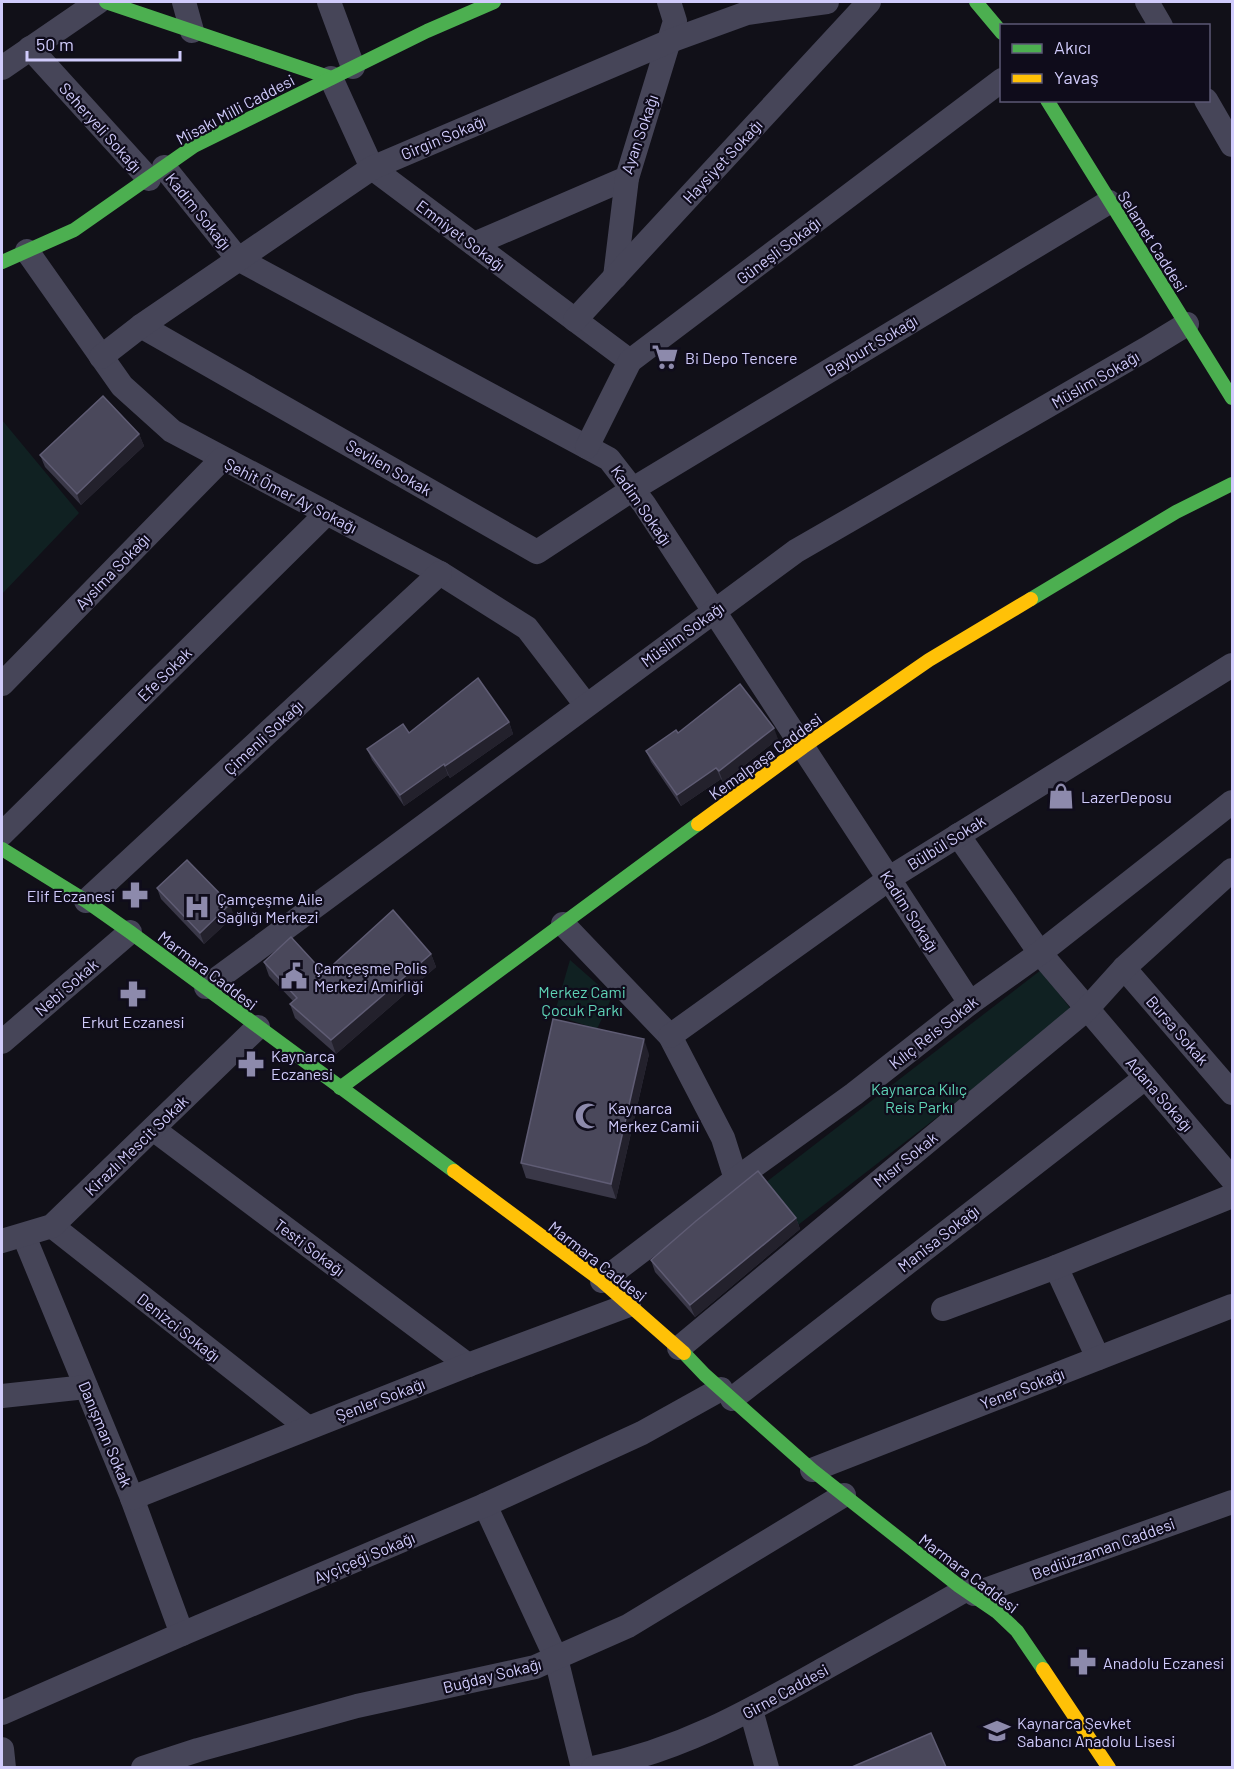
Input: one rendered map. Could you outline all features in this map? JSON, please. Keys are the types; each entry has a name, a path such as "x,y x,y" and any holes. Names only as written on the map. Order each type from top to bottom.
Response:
{"street":[{"path":"2,68 98,2"},
{"path":"106,2 331,78"},
{"path":"184,2 192,31"},
{"path":"329,2 353,67"},
{"name":"Misakı Milli Caddesi","path":"2,262 74,230 194,146 427,31 494,2"},
{"name":"Ayan Sokağı","path":"474,244 627,178 675,21 669,2"},
{"name":"Girgin Sokağı","path":"100,357 237,259 372,168 670,41 747,13 826,2"},
{"name":"Haysiyet Sokağı","path":"575,320 869,2"},
{"path":"976,2 1000,31"},
{"path":"1147,2 1160,24"},
{"name":"Seheryeli Sokağı","path":"30,48 157,173"},
{"name":"Emniyet Sokağı","path":"331,78 372,168 630,361"},
{"name":"Güneşli Sokağı","path":"587,447 630,361 1000,82"},
{"name":"Selamet Caddesi","path":"1048,102 1233,398"},
{"path":"1207,102 1233,145"},
{"name":"Kadim Sokağı","path":"157,173 237,259 609,459 633,489 970,1003"},
{"path":"615,277 627,178"},
{"name":"Bayburt Sokağı","path":"633,489 1109,202"},
{"name":"Şehit Ömer Ay Sokağı","path":"27,250 122,386 172,431 440,573 527,628 586,705"},
{"name":"Müslim Sokağı","path":"206,987 796,551 1186,324"},
{"name":"Sevilen Sokak","path":"141,326 537,552 633,489"},
{"name":"Aysima Sokağı","path":"2,684 222,459"},
{"name":"Kemalpaşa Caddesi","path":"340,1088 803,747 929,660 1176,512 1233,484"},
{"name":"Efe Sokak","path":"2,834 327,513"},
{"name":"Çimenli Sokağı","path":"86,901 440,573"},
{"name":"Bülbül Sokak","path":"670,1036 889,879 1233,664"},
{"name":"Kılıç Reis Sokak","path":"602,1281 736,1179 854,1094 970,1003 1040,953 1233,802"},
{"name":"Adana Sokağı","path":"958,835 1040,953 1233,1179"},
{"name":"Marmara Caddesi","path":"2,849 86,901 130,932 602,1281 812,1470 1003,1615 1017,1631 1109,1767"},
{"name":"Mısır Sokak","path":"679,1348 1087,1009 1124,968 1232,871"},
{"path":"563,924 670,1036 723,1138 736,1179"},
{"name":"Nebi Sokak","path":"2,1042 130,932"},
{"name":"Bursa Sokak","path":"1124,968 1233,1092"},
{"name":"Kirazlı Mescit Sokak","path":"13,1239 52,1227 258,1027"},
{"name":"Manisa Sokağı","path":"726,1394 1145,1078"},
{"name":"Testi Sokağı","path":"153,1129 468,1365"},
{"path":"943,1309 1056,1267 1233,1196"},
{"name":"Denizci Sokağı","path":"52,1227 307,1427"},
{"name":"Danışman Sokak","path":"13,1239 86,1387 132,1498 182,1634"},
{"path":"1056,1267 1098,1358"},
{"name":"Şenler Sokağı","path":"132,1498 307,1427 629,1305"},
{"name":"Yener Sokağı","path":"812,1470 1233,1306"},
{"path":"2,1396 86,1387"},
{"name":"Ayçiçeği Sokağı","path":"2,1713 485,1505 726,1394"},
{"name":"Buğday Sokağı","path":"143,1767 357,1706 535,1667 628,1626 844,1496"},
{"name":"Bediüzzaman Caddesi","path":"970,1592 1233,1502"},
{"path":"485,1505 556,1658 583,1767"},
{"name":"Girne Caddesi","path":"593,1767 630,1760 722,1725 970,1592"},
{"path":"751,1710 767,1767"},
{"path":"2,1749 4,1767"}],"green space":[{"path":"2,420 79,513 2,594"},
{"name":"Merkez Cami Çocuk Parkı","path":"570,960 612,997 597,1029 554,1015"},
{"name":"Kaynarca Kılıç Reis Parkı","path":"1041,970 1073,1012 798,1225 765,1183"}],"building":[{"path":"103,396 139,434 77,494 40,455"},
{"path":"478,678 509,722 400,795 367,749 403,724 409,733"},
{"path":"740,684 774,728 719,771 716,768 677,795 646,751 676,730 678,733"},
{"name":"Çamçeşme Aile Sağlığı Merkezi","path":"187,860 230,904 200,933 157,888"},
{"path":"393,910 431,954 331,1040 290,1004 297,998 264,962 291,937 324,973"},
{"name":"Kaynarca Merkez Camii","path":"553,1019 644,1039 611,1184 521,1163"},
{"path":"758,1171 796,1218 690,1305 651,1260"},
{"path":"931,1733 946,1767 852,1767"}],"traffic: fast":[{"path":"106,2 331,78"},
{"path":"2,262 74,230 194,146 427,31 494,2"},
{"path":"976,2 1000,31"},
{"path":"1048,102 1232,398"},
{"path":"1031,599 1176,512 1232,484"},
{"path":"340,1088 698,824"},
{"path":"2,849 86,901 130,932 454,1171"},
{"path":"684,1353 705,1375 812,1470 959,1586 997,1612 1017,1631 1043,1669"}],"traffic: slow":[{"path":"698,824 803,747 929,660 1031,599"},
{"path":"454,1171 602,1281 684,1353"},
{"path":"1043,1669 1109,1768"}],"place":[{"name":"Bi Depo Tencere","path":"665,357"},
{"name":"LazerDeposu","path":"1061,796"},
{"name":"Elif Eczanesi","path":"135,895"},
{"name":"Çamçeşme Aile Sağlığı Merkezi","path":"197,907"},
{"name":"Çamçeşme Polis Merkezi Amirliği","path":"294,976"},
{"name":"Erkut Eczanesi","path":"133,994"},
{"name":"Kaynarca Eczanesi","path":"251,1064"},
{"name":"Kaynarca Merkez Camii","path":"588,1116"},
{"name":"Anadolu Eczanesi","path":"1083,1662"},
{"name":"Kaynarca Şevket Sabancı Anadolu Lisesi","path":"997,1731"}]}
